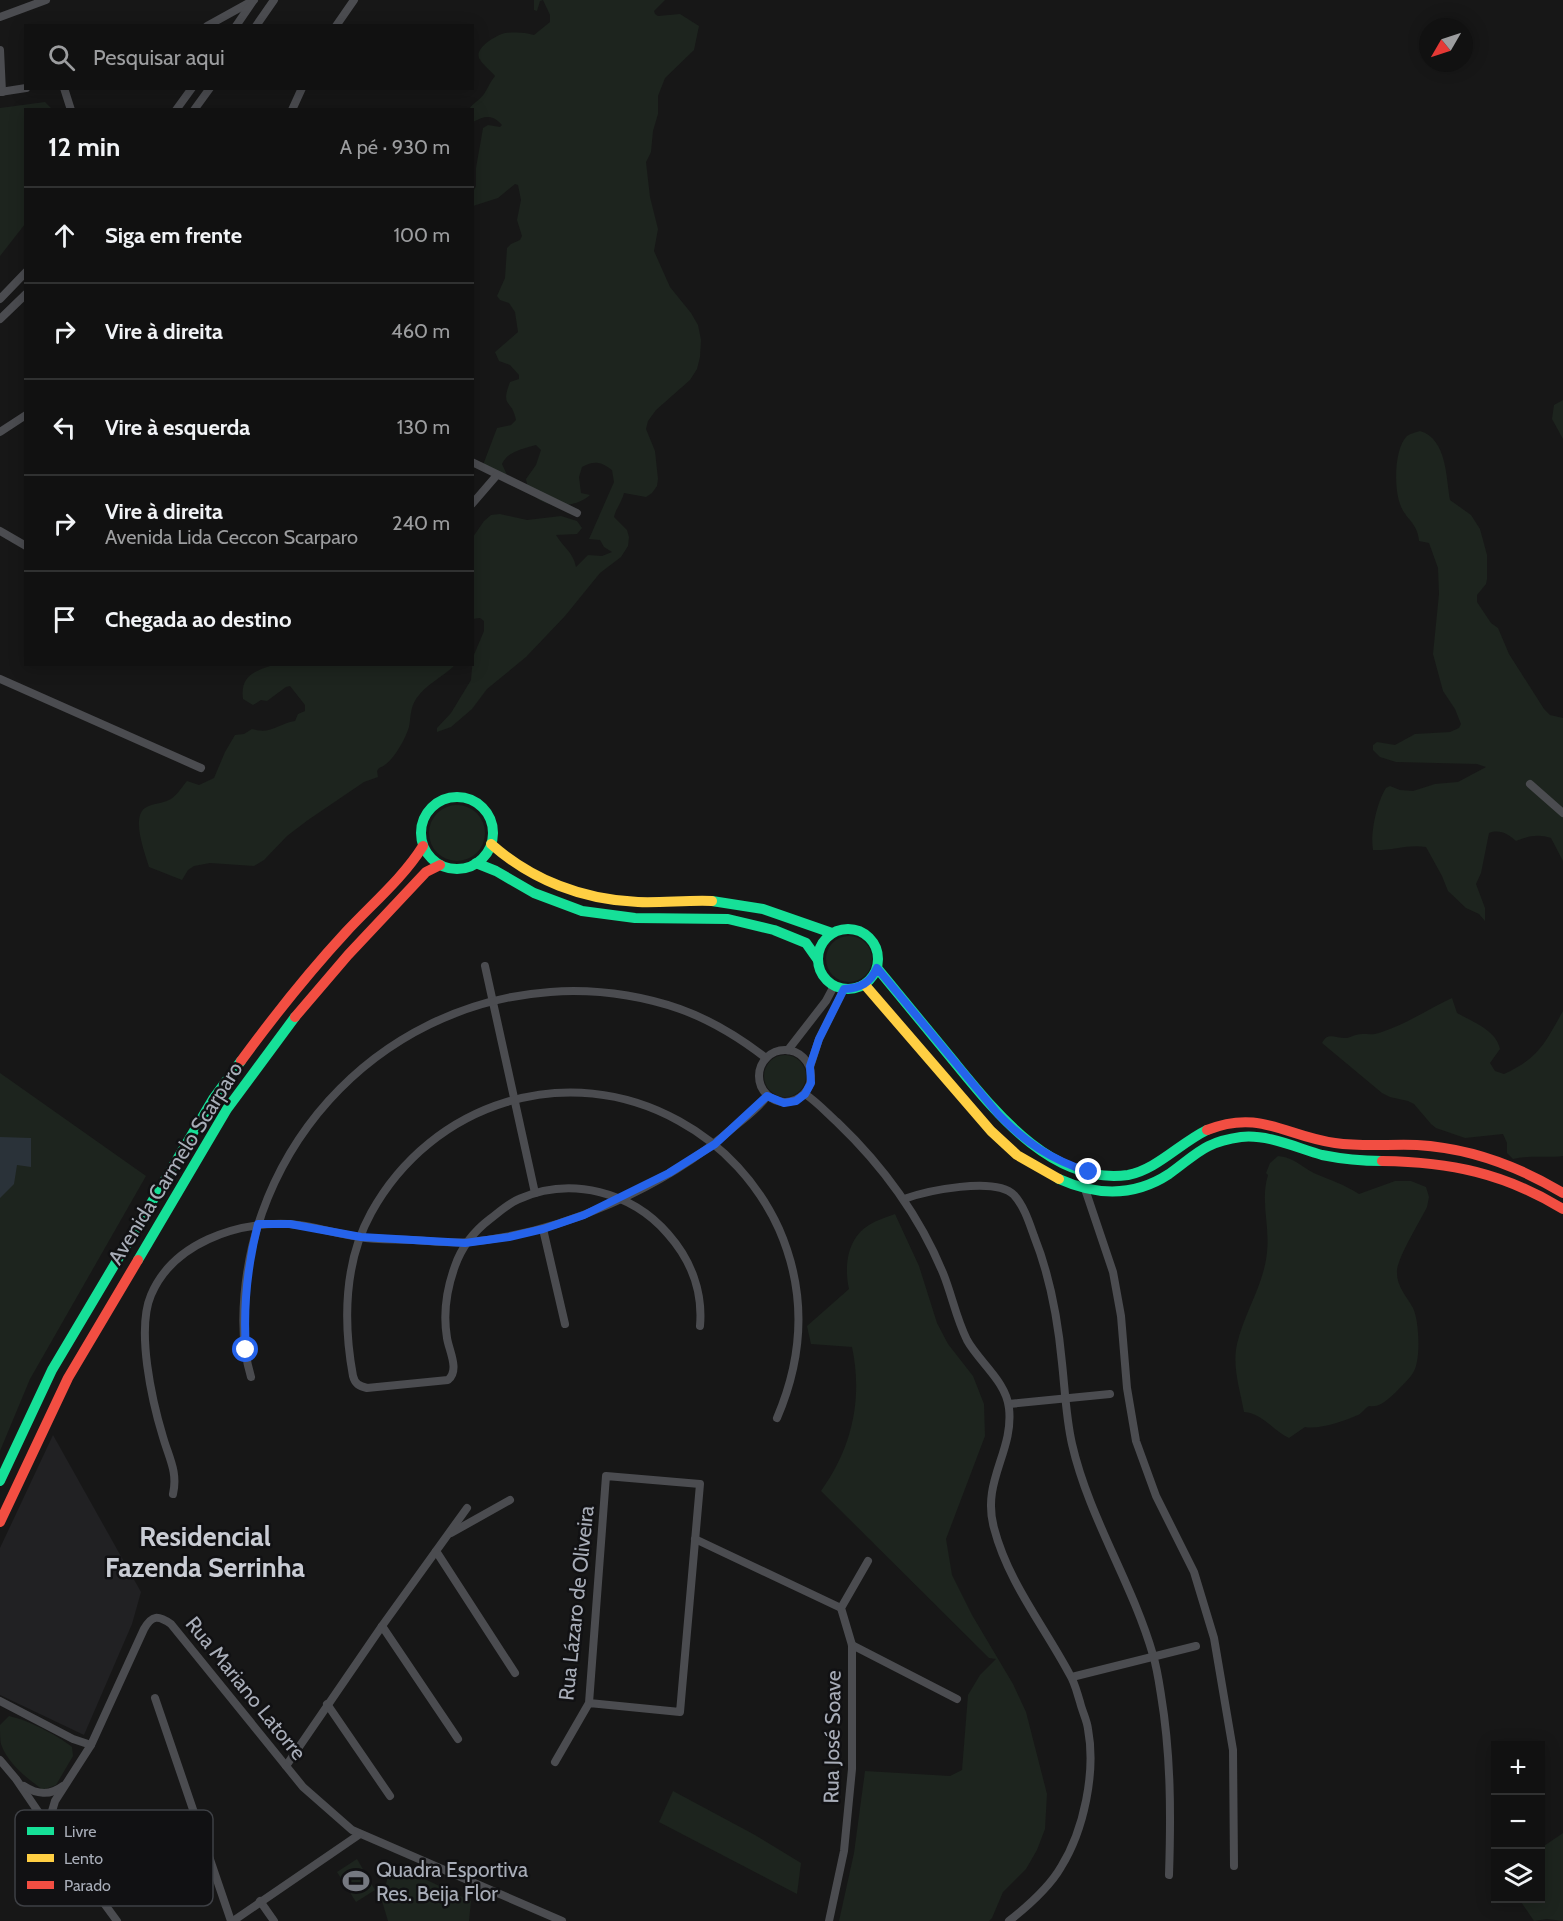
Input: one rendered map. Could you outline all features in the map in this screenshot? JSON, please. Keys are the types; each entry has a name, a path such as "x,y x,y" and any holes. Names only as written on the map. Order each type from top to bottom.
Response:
{"main road":[{"path":"461,796 473,800 483,808 490,819 493,831 491,844 486,855 476,863 458,868 440,865 430,857 423,846 421,828 428,810 437,802 449,797 461,796"},
{"path":"491,844 506,858 541,878 585,895 636,902 730,903 779,914 818,931 832,933"},
{"name":"Avenida Carmelo Scarparo","path":"0,1481 52,1370 213,1099 270,1022 345,933 413,862 423,846"},
{"path":"476,863 534,893 582,911 635,918 728,919 774,930 806,943 818,960"},
{"name":"Avenida Carmelo Scarparo","path":"0,1521 68,1377 227,1109 283,1032 348,955 426,872 440,865"},
{"path":"842,929 852,929 871,938 879,958 872,977 864,984 855,988 839,987 826,979 820,970 819,949 832,933 842,929"},
{"path":"877,968 1017,1134 1049,1157 1080,1169 1107,1176 1137,1173 1162,1159 1191,1137 1224,1124 1260,1122 1348,1145 1380,1147 1416,1145 1456,1149 1525,1171 1563,1192"},
{"path":"864,984 999,1139 1026,1160 1052,1175 1085,1189 1113,1193 1140,1188 1164,1177 1182,1161 1212,1144 1246,1137 1281,1142 1318,1154 1345,1159 1425,1162 1478,1172 1514,1184 1548,1199 1563,1209"}],"street":[{"path":"0,17 46,0"},
{"path":"254,0 267,9"},
{"path":"211,24 254,0"},
{"path":"237,24 254,0"},
{"path":"257,24 274,0"},
{"path":"337,24 354,0"},
{"path":"0,50 1,92 24,88"},
{"path":"65,90 70,108"},
{"path":"177,108 191,90"},
{"path":"195,108 209,90"},
{"path":"293,108 301,90"},
{"path":"0,299 24,274"},
{"path":"0,319 24,296"},
{"path":"0,432 24,416"},
{"path":"474,463 577,513"},
{"path":"474,502 497,475"},
{"path":"0,531 24,545"},
{"path":"0,679 201,768"},
{"path":"1530,784 1563,813"},
{"path":"485,966 535,1193"},
{"path":"788,1050 839,987"},
{"path":"810,1066 803,1057 788,1050 777,1051 766,1058 759,1074 760,1086 767,1096 784,1103 796,1101 805,1094 811,1083 810,1066 839,987"},
{"path":"251,1377 246,1350 245,1295 258,1224 279,1172 304,1130 328,1100 356,1072 413,1032 443,1017 514,996 572,990 613,993 643,998 681,1009 709,1021 747,1043 766,1058"},
{"path":"700,1326 699,1293 687,1260 667,1232 622,1198 607,1192 585,1189 535,1193 517,1200 497,1213 465,1243 455,1265 448,1290 445,1316 454,1370 452,1377 443,1382 360,1387 353,1376 346,1322 352,1271 370,1214 400,1172 440,1135 463,1120 514,1098 544,1093 572,1092 600,1094 628,1100 662,1111 693,1128 715,1144 738,1166 757,1189 785,1242 798,1301 799,1331 796,1361 789,1390 777,1418"},
{"path":"805,1094 851,1136 904,1199 931,1246 969,1344 995,1378 1009,1404 1008,1434 994,1475 990,1496 990,1515 1006,1563 1072,1677 1088,1730 1090,1774 1082,1820 1061,1867 1031,1904 1009,1921"},
{"path":"173,1494 176,1475 153,1400 148,1365 146,1312 155,1286 170,1266 201,1242 223,1233 258,1224 290,1224 361,1237 465,1243 509,1237 543,1229 584,1215 669,1173 715,1144 767,1096"},
{"path":"904,1199 945,1189 996,1187 1014,1195 1028,1220 1040,1251 1056,1311 1072,1443 1091,1507 1120,1569 1154,1656 1167,1731 1171,1818 1169,1875"},
{"path":"1085,1189 1113,1272 1121,1316 1127,1388 1136,1441 1156,1496 1194,1572 1214,1638 1233,1750 1233,1866"},
{"path":"543,1229 565,1324"},
{"path":"1009,1404 1110,1394"},
{"name":"Rua Lázaro de Oliveira","path":"555,1762 589,1703 606,1476 700,1484 695,1539"},
{"path":"447,1535 510,1500"},
{"path":"286,1766 327,1704 467,1508"},
{"path":"589,1703 680,1712 695,1539 841,1608 868,1561"},
{"path":"436,1551 515,1673"},
{"name":"Rua José Soave","path":"829,1921 844,1851 852,1769 852,1645 841,1608"},
{"name":"Rua Mariano Latorre","path":"91,1745 149,1620 156,1617 163,1618 171,1624 303,1787 352,1830 562,1921"},
{"path":"382,1626 458,1739"},
{"path":"852,1645 957,1699"},
{"path":"1072,1677 1196,1646"},
{"path":"155,1698 194,1810"},
{"path":"0,1701 73,1739 91,1745 55,1801 52,1810"},
{"path":"327,1704 390,1796"},
{"path":"1,1763 31,1791 50,1793 66,1784"},
{"path":"16,1779 37,1810"},
{"path":"213,1866 232,1921 360,1834"},
{"path":"260,1901 274,1921"},
{"path":"106,1906 117,1921"}],"shaded area":[{"path":"534,0 543,0 540,1 537,11 534,10"},
{"path":"543,0 665,0 654,11 655,14 658,16 680,14 699,26 694,50 665,78 658,96 658,114 653,131 651,152 646,162 650,197 658,229 654,251 670,287 698,325 701,340 700,357 697,369 690,380 656,410 648,421 646,429 655,451 657,486 646,497 624,493 614,517 627,530 629,537 628,546 621,557 600,573 565,616 526,657 487,689 472,709 451,727 437,732 437,728 451,713 471,680 474,655 484,631 484,621 480,618 474,619 474,536 484,521 491,515 500,514 527,520 561,516 577,521 582,528 577,534 556,535 575,562 576,567 588,555 602,556 612,552 604,547 600,540 589,539 614,482 612,470 608,467 594,463 582,467 579,477 581,493 590,495 573,504 552,505 535,497 526,479 536,465 541,450 536,445 508,456 502,464 507,475 483,465 497,428 511,425 516,420 506,396 510,382 519,379 519,375 510,365 499,361 495,352 518,332 515,312 509,303 500,300 497,296 505,278 507,248 520,240 522,236 517,220 521,200 518,185 515,184 498,198 474,206 476,168 483,128 488,125 500,127 502,125 488,117 474,122 474,108 470,108 482,96 495,76 479,58 483,46 505,33 520,32 534,35 550,22 550,15"},
{"path":"45,102 51,108 24,108 24,225 0,256 0,108"},
{"path":"1563,400 1563,439 1552,419 1554,405"},
{"path":"1420,431 1429,435 1440,450 1446,470 1450,500 1471,515 1480,529 1487,555 1487,579 1486,584 1477,595 1477,602 1491,623 1498,628 1509,654 1544,709 1550,715 1563,718 1563,861 1551,838 1534,836 1516,841 1504,833 1489,833 1481,873 1476,884 1485,908 1485,921 1479,914 1466,908 1448,891 1426,847 1373,850 1372,835 1375,818 1386,788 1390,786 1413,791 1435,784 1458,782 1486,767 1477,764 1396,762 1380,757 1373,750 1373,745 1377,742 1395,745 1415,734 1450,732 1459,728 1461,724 1455,709 1443,691 1433,654 1439,594 1438,568 1429,543 1419,541 1414,525 1402,509 1398,497 1396,469 1400,450 1407,436"},
{"path":"270,666 454,666 416,699 404,738 389,762 377,771 378,777 364,782 308,820 287,836 264,860 254,866 210,863 194,866 188,870 182,880 149,867 139,827 139,819 145,808 171,799 187,781 199,785 214,778 235,735 244,734 252,729 264,731 295,721 298,714 305,711 305,705 290,686 267,701 261,700 253,705 243,699 246,680 254,672"},
{"path":"452,805 462,805 477,813 483,822 485,833 483,844 477,853 462,861 452,861 441,856 434,849 429,838 429,828 434,817 441,810"},
{"path":"849,936 865,943 872,959 865,975 849,982 833,975 826,959 833,943"},
{"path":"1452,998 1457,1013 1483,1027 1498,1042 1500,1049 1490,1063 1495,1071 1504,1074 1525,1062 1540,1048 1563,1011 1563,1156 1513,1159 1507,1153 1507,1143 1503,1134 1465,1138 1436,1128 1414,1104 1382,1093 1322,1043 1330,1036 1347,1038 1358,1034 1375,1034 1385,1031"},
{"path":"785,1055 800,1061 806,1076 800,1091 785,1097 770,1091 764,1076 770,1061"},
{"path":"0,1073 146,1176 30,1379 0,1451"},
{"path":"0,1137 31,1138 31,1167 17,1165 14,1184 0,1198"},
{"path":"1278,1156 1294,1161 1359,1194 1395,1181 1411,1181 1426,1187 1429,1197 1427,1207 1405,1248 1397,1270 1400,1286 1413,1308 1417,1321 1418,1358 1412,1374 1396,1392 1380,1404 1369,1406 1359,1414 1339,1422 1311,1428 1305,1427 1289,1438 1257,1416 1244,1412 1235,1361 1240,1332 1265,1264 1268,1242 1265,1194 1268,1175 1266,1173 1270,1163"},
{"path":"895,1214 919,1266 937,1323 948,1344 973,1376 984,1404 985,1436 946,1539 952,1575 972,1615 1013,1684 1026,1712 1047,1794 1045,1829 1037,1850 1026,1869 1003,1892 989,1921 839,1921 854,1853 865,1771 950,1776 962,1770 968,1695 980,1675 996,1659 989,1658 821,1491 840,1458 852,1422 855,1404 855,1366 852,1347 811,1344 807,1326 849,1289 847,1263 856,1237 869,1225"},
{"path":"53,1435 141,1592 132,1624 84,1735 0,1695 0,1548"},
{"path":"9,1716 42,1728 72,1747 73,1756 56,1785 43,1790 25,1776 8,1758 1,1744 0,1725"},
{"path":"673,1791 755,1835 801,1863 797,1894 659,1822"},
{"path":"1563,1833 1563,1921 1547,1919 1534,1921 1522,1903 1545,1903 1545,1845"},
{"name":"Quadra Esportiva Res. Beija Flor","path":"357,1859 375,1890 356,1902 337,1872"},
{"path":"391,1863 471,1901 469,1921 388,1921 382,1901"}],"traffic: fast":[{"path":"457,797 471,800 483,807 490,819 493,833 490,847 483,859 471,866 457,869 443,866 431,859 424,847 421,833 424,819 431,807 443,800 457,797"},
{"path":"476,863 496,871 534,893 582,911 635,918 728,919 774,930 806,943 818,960"},
{"path":"712,901 763,909 832,933"},
{"path":"842,929 854,929 865,934 873,942 878,959 876,971 865,984 854,989 842,989 831,984 823,976 818,965 818,953 823,942 831,934 842,929"},
{"path":"877,968 982,1096 1002,1117 1024,1138 1047,1155 1072,1168 1099,1175 1128,1175 1148,1168 1207,1130"},
{"path":"138,1260 227,1109 295,1017"},
{"path":"0,1481 52,1370 213,1099 241,1061"},
{"path":"1059,1179 1087,1189 1115,1192 1129,1190 1156,1182 1209,1146 1241,1137 1282,1142 1322,1155 1382,1161"}],"traffic: slow":[{"path":"491,844 541,878 578,892 638,902 712,901"},
{"path":"865,985 991,1131 1017,1155 1059,1179"}],"traffic: jam":[{"path":"241,1061 305,979 346,932 397,880 423,846"},
{"path":"295,1017 348,955 426,872 440,865"},
{"path":"1207,1130 1226,1124 1258,1123 1335,1143 1417,1145 1456,1150 1511,1167 1563,1193"},
{"path":"1382,1161 1431,1164 1476,1172 1519,1186 1563,1209"},
{"path":"0,1522 68,1378 138,1260"}],"place":[{"name":"Quadra Esportiva Res. Beija Flor","path":"356,1881"}],"district":[{"name":"Residencial Fazenda Serrinha","path":"205,1552"}],"route":[{"path":"246,1350 245,1295 258,1224 290,1224 361,1237 465,1243 509,1237 543,1229 584,1215 669,1173 715,1144 767,1096 784,1103 801,1098 811,1083 810,1066 819,1039 844,989 864,984 877,968 1017,1134 1049,1157 1089,1172"}]}
